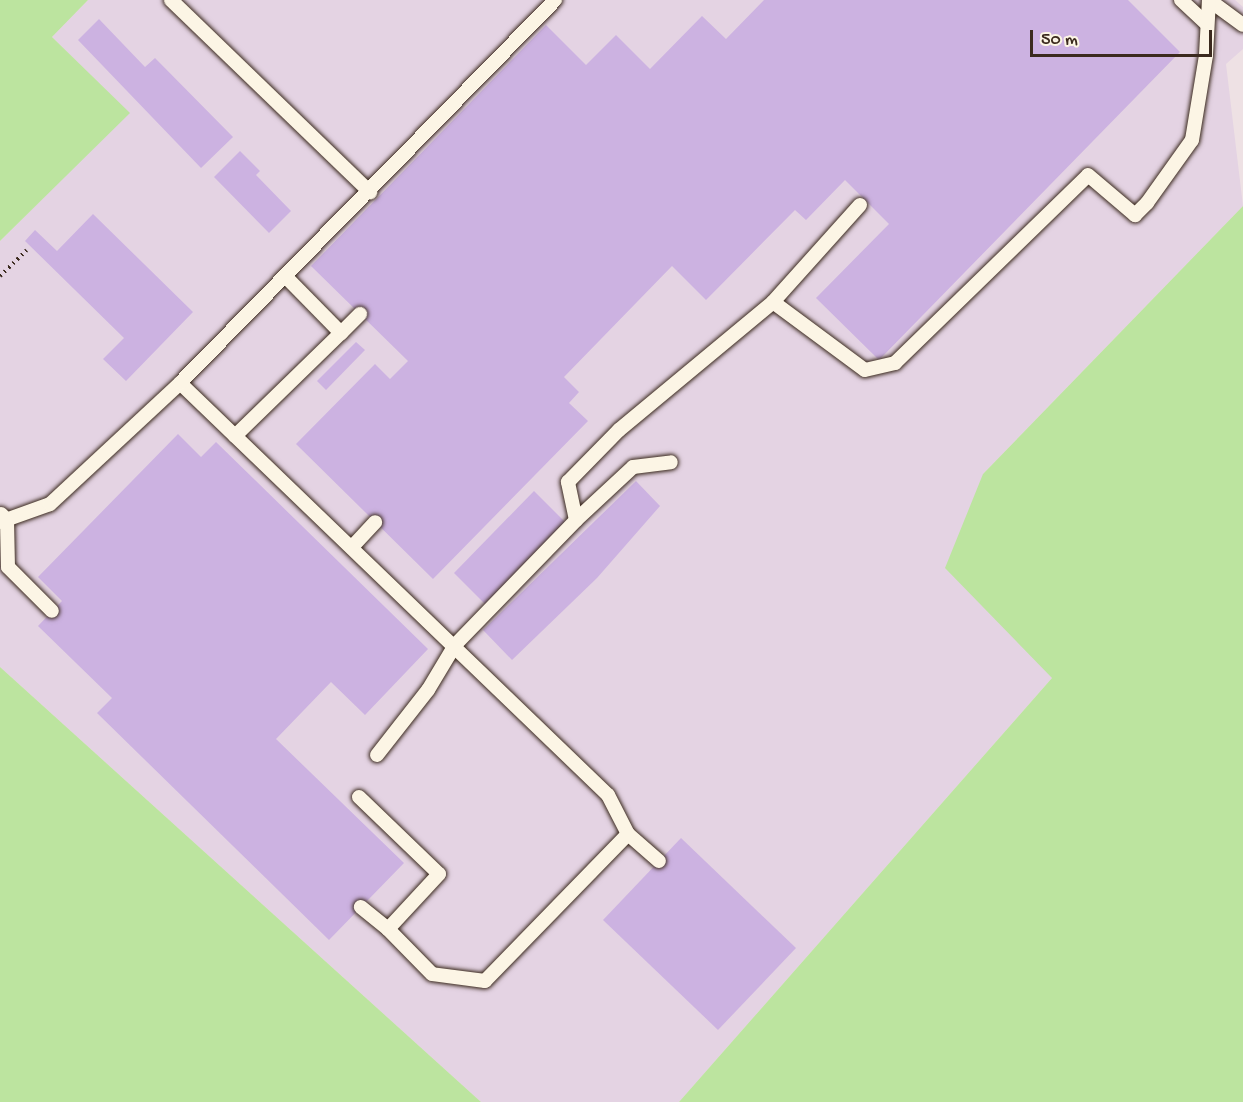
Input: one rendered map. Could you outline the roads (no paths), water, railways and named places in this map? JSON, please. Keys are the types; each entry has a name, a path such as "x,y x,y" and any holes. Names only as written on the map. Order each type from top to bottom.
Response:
{"lane":[{"path":"171,0 370,192"},
{"path":"52,611 8,567 2,519 50,504 180,383 370,192 555,0"},
{"path":"1181,0 1206,23"},
{"path":"773,302 865,370 895,363 1088,175 1135,215 1192,140 1206,55 1209,0 1243,25"},
{"path":"576,520 568,483 627,423 773,302 860,205"},
{"path":"285,276 340,333"},
{"path":"236,436 360,314"},
{"path":"180,383 455,645 608,795 628,834 659,861"},
{"path":"377,755 428,690 455,645 576,520 633,467 671,462"},
{"path":"352,547 375,522"},
{"path":"359,797 439,874 388,929"},
{"path":"361,907 388,929 432,974 485,981 628,834"}]}
